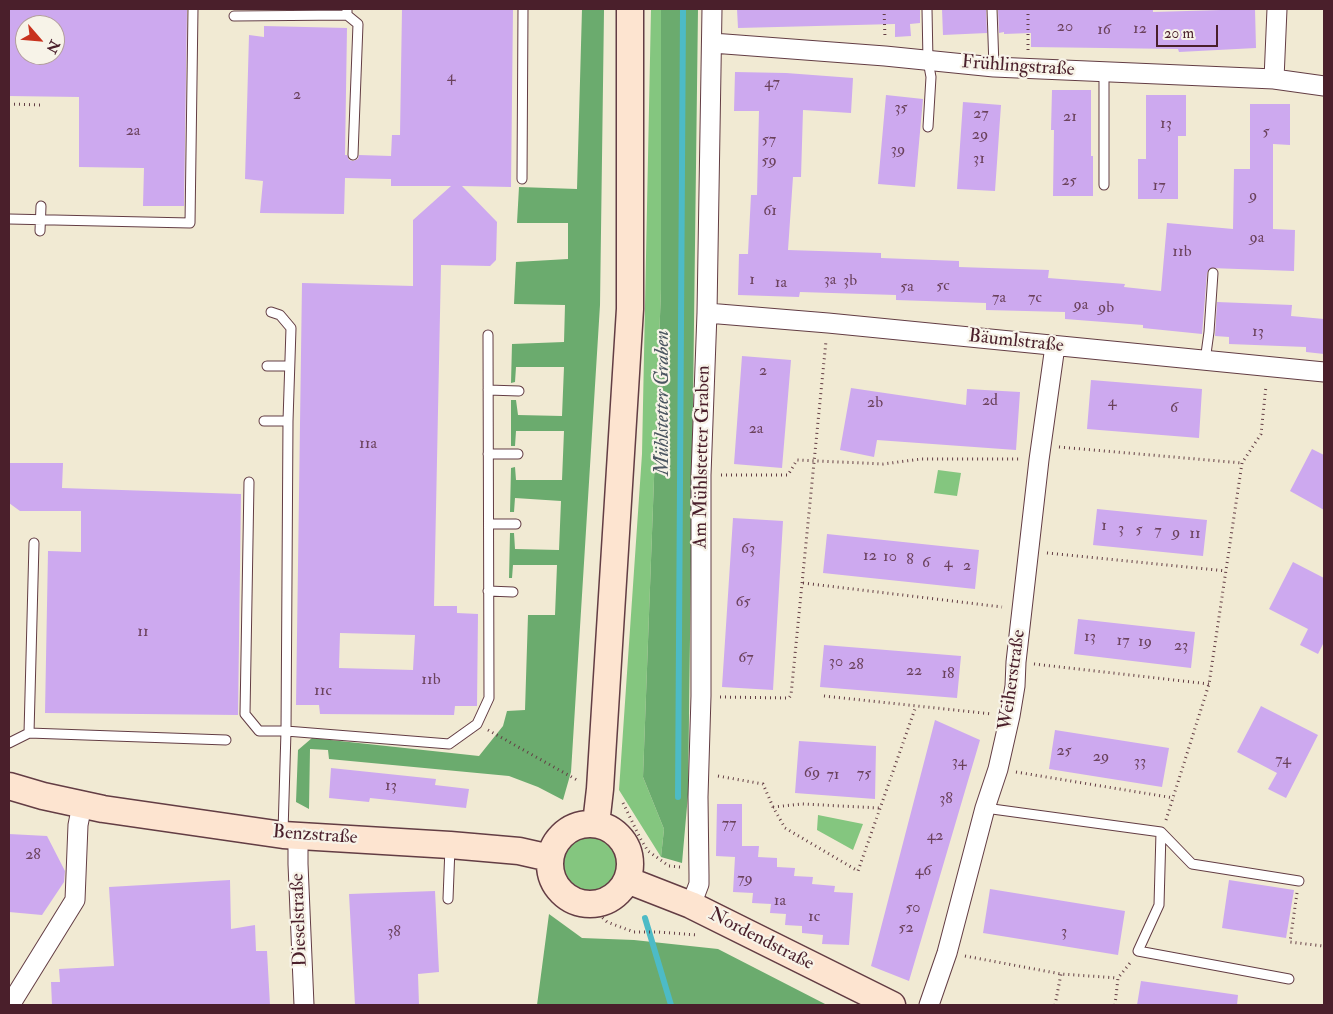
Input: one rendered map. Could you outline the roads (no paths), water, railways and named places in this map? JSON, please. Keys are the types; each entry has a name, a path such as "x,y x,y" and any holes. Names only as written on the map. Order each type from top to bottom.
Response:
{"street":[{"path":"596,824 600,789 630,308 630,9"},
{"name":"Am Mühlstetter Graben","path":"695,894 702,696 701,474 707,313 712,9"},
{"path":"1274,79 1277,9"},
{"name":"Frühlingstraße","path":"712,43 886,56 994,67 1274,79 1324,86"},
{"name":"Bäumlstraße","path":"707,313 828,323 1324,372"},
{"name":"Weiherstraße","path":"929,1005 947,953 998,769 1010,716 1015,686 1016,662 1040,452 1055,346"},
{"name":"Benzstraße","path":"9,786 82,805 291,835 519,851 550,858"},
{"path":"10,1005 75,900 78,825 82,805"},
{"path":"596,824 615,832 625,844 630,860 630,870 627,880 615,895 598,903 588,904 570,899 556,886 550,868 550,858 552,848 566,832 575,826 596,824"},
{"name":"Dieselstraße","path":"291,835 298,864 304,1005"},
{"name":"Nordendstraße","path":"627,880 695,894 892,1005"}],"lane":[{"path":"9,219 190,223 193,9"},
{"path":"522,179 523,9"},
{"path":"927,9 928,60 931,77 928,127"},
{"path":"992,9 994,67"},
{"path":"234,16 290,12 347,12 358,24 353,155"},
{"path":"1104,72 1104,185"},
{"path":"40,231 41,206"},
{"path":"1205,361 1213,273"},
{"path":"271,312 280,315 291,328 288,421 286,731 291,835"},
{"path":"249,482 245,714 259,731 286,731 449,744 477,724 489,698 488,335"},
{"path":"267,366 289,366"},
{"path":"488,390 519,391"},
{"path":"264,421 288,421"},
{"path":"488,454 518,454"},
{"path":"489,524 516,524"},
{"path":"29,733 34,543"},
{"path":"488,591 513,592"},
{"path":"9,743 29,733 226,740"},
{"path":"986,808 1161,832 1192,864 1299,880"},
{"path":"1161,832 1159,905 1138,951 1289,979"},
{"path":"448,899 450,845"}],"waterway":[{"name":"Mühlstetter Graben","path":"678,797 683,9"},
{"name":"Mühlstetter Graben","path":"645,918 671,1005"}]}
